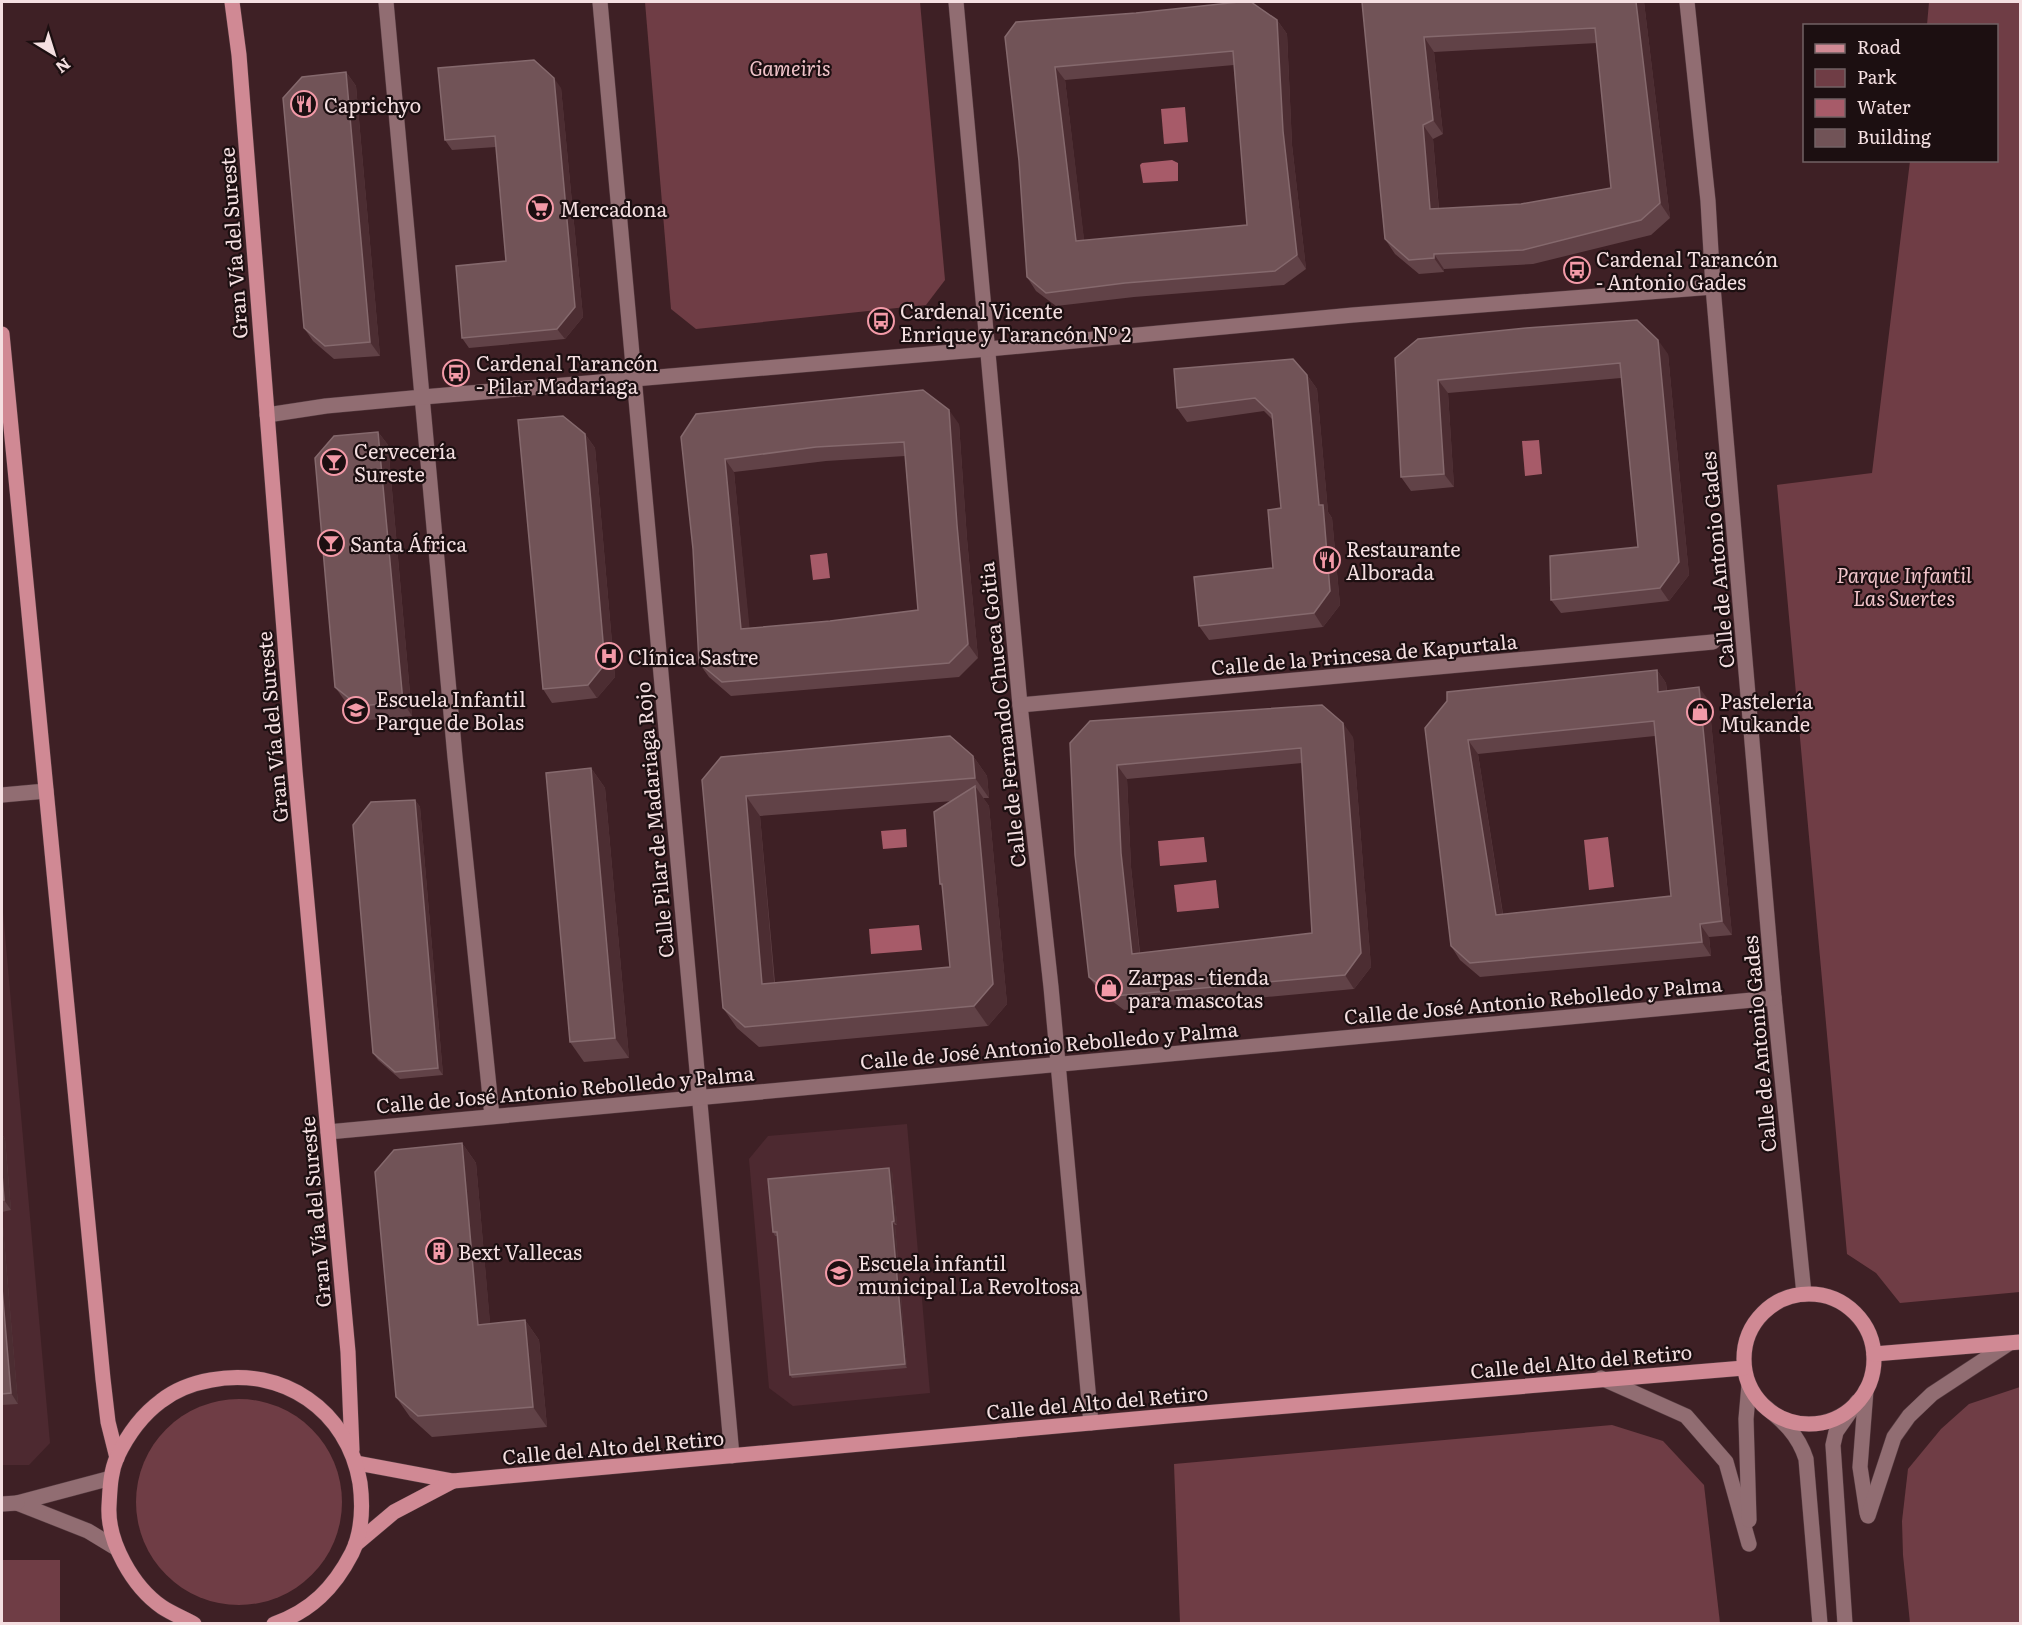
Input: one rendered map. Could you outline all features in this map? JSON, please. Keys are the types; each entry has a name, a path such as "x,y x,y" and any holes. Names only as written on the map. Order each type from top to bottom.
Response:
{"main road":[{"name":"Gran Vía del Sureste","path":"232,2 239,55 295,771 348,1352 354,1456 363,1503 356,1544"},
{"path":"2,334 6,436 46,791 103,1379 108,1422 117,1458"},
{"path":"1804,1294 1824,1295 1843,1303 1859,1316 1870,1334 1874,1354 1873,1373 1862,1396 1841,1415 1821,1423 1801,1423 1780,1418 1763,1406 1749,1385 1744,1368 1745,1347 1752,1327 1765,1310 1783,1299 1804,1294"},
{"path":"1874,1354 2014,1343"},
{"name":"Calle del Alto del Retiro","path":"354,1456 453,1482 1091,1423 1601,1378 1744,1368"},
{"path":"194,1623 161,1606 134,1581 116,1548 109,1513 111,1478 117,1458 135,1426 162,1400 195,1383 232,1376 269,1380 303,1395 331,1419 354,1456"},
{"name":"Calle del Alto del Retiro","path":"356,1544 394,1512 453,1482"},
{"path":"274,1623 289,1621 318,1600 341,1575 356,1544"}],"street":[{"path":"386,2 455,757 492,1116"},
{"name":"Calle Pilar de Madariaga Rojo","path":"600,2 732,1456"},
{"name":"Calle de Fernando Chueca Goitia","path":"956,2 1020,705 1058,1065 1091,1423"},
{"name":"Calle de Antonio Gades","path":"1687,2 1708,201 1713,287 1774,998 1804,1294"},
{"path":"267,414 326,406 634,378 987,349 1353,315 1713,287"},
{"name":"Calle de la Princesa de Kapurtala","path":"1020,705 1713,642"},
{"path":"2,795 46,791"},
{"name":"Calle de José Antonio Rebolledo y Palma","path":"328,1132 1774,998"},
{"path":"1862,1396 1860,1467 1868,1516 1894,1437 1909,1416 1932,1394 2014,1343"},
{"path":"1601,1378 1686,1416 1726,1462 1749,1544 1746,1419 1749,1385"},
{"path":"1845,1623 1833,1445 1836,1432 1862,1396"},
{"path":"1763,1406 1793,1431 1803,1449 1820,1623"},
{"path":"9,1503 111,1478"},
{"path":"9,1503 88,1530 116,1548"}],"shaded area":[{"path":"2,901 50,1443 29,1465 2,1465"},
{"name":"Escuela infantil municipal La Revoltosa","path":"907,1124 930,1393 793,1406 769,1388 749,1159 768,1136"}],"green space":[{"name":"Gameiris","path":"645,2 920,2 945,280 926,305 696,329 671,309"},
{"name":"Parque Infantil Las Suertes","path":"1929,2 2020,2 2020,1292 1900,1303 1876,1273 1847,1254 1777,485 1872,473 1910,162 1998,162 1998,24 1927,24"},
{"path":"2020,1387 2020,1623 1910,1623 1902,1521 1908,1469 1941,1429 1969,1404"},
{"path":"229,1399 249,1399 279,1406 305,1422 319,1436 335,1462 342,1502 335,1542 319,1568 305,1582 279,1598 249,1605 229,1605 199,1598 173,1582 159,1568 143,1542 136,1512 136,1492 143,1462 159,1436 173,1422 199,1406"},
{"path":"1612,1425 1663,1441 1704,1485 1720,1623 1180,1623 1174,1464"},
{"path":"2,1560 60,1560 60,1623 2,1623"}],"water":[{"path":"1185,107 1188,142 1164,144 1161,109"},
{"path":"1172,160 1178,163 1178,181 1143,183 1140,165 1142,163"},
{"path":"1539,440 1542,474 1525,476 1522,441"},
{"path":"827,553 830,578 813,580 810,555"},
{"path":"906,829 907,847 883,849 881,831"},
{"path":"1204,837 1207,862 1160,866 1158,841"},
{"path":"1608,837 1614,887 1589,890 1584,840"},
{"path":"1216,880 1219,908 1177,912 1174,885"},
{"path":"919,925 922,950 871,954 869,929"}],"building":[{"path":"1251,2 1277,20 1283,131 1297,255 1275,271 1125,283 1046,293 1027,277 1019,161 1005,37 1016,22","holes":["1233,51 1247,225 1076,241 1055,67"]},
{"path":"1362,2 1636,2 1660,203 1641,220 1523,250 1434,254 1434,258 1409,260 1385,239","holes":["1595,28 1611,188 1521,204 1430,209 1423,125 1433,120 1424,37"]},
{"name":"Mercadona","path":"534,60 554,78 575,307 557,329 462,338 456,266 506,261 495,136 445,140 438,68"},
{"path":"346,72 370,342 325,346 304,328 283,98 302,77"},
{"path":"1637,320 1658,340 1679,562 1660,588 1551,600 1550,556 1638,547 1620,363 1438,380 1444,474 1401,477 1395,358 1418,339"},
{"path":"1293,359 1307,375 1319,505 1323,505 1330,591 1314,613 1199,626 1194,577 1273,568 1268,510 1281,508 1272,414 1255,398 1177,408 1174,369"},
{"path":"923,390 949,410 968,644 949,663 722,682 699,663 693,549 681,437 696,414","holes":["904,442 918,610 741,629 725,459 816,447"]},
{"path":"563,416 585,434 605,664 588,685 543,689 518,420"},
{"path":"378,432 403,702 359,706 335,687 315,458 334,436"},
{"path":"1657,670 1658,692 1699,687 1722,921 1700,924 1702,942 1470,963 1451,946 1425,728 1447,701 1447,692","holes":["1654,721 1671,896 1496,915 1468,740"]},
{"path":"1322,705 1343,723 1361,953 1345,975 1114,996 1089,977 1075,855 1070,743 1090,721","holes":["1301,748 1312,933 1132,954 1121,853 1117,765"]},
{"path":"950,736 973,756 975,778 746,796 762,984 950,967 934,812 975,786 993,984 974,1006 745,1027 723,1008 702,780 721,757"},
{"path":"591,768 615,1038 570,1042 546,773"},
{"path":"415,800 438,1068 395,1072 373,1053 353,825 371,802"},
{"name":"Bext Vallecas","path":"462,1143 478,1325 525,1320 533,1407 418,1416 396,1397 375,1172 394,1150"},
{"path":"889,1168 905,1364 790,1375 777,1232 773,1232 768,1179"},
{"path":"2,1174 4,1200 2,1200"},
{"path":"2,1288 11,1393 2,1394"}],"place":[{"name":"Caprichyo","path":"304,104"},
{"name":"Mercadona","path":"540,208"},
{"name":"Cardenal Tarancón - Antonio Gades","path":"1577,270"},
{"name":"Cardenal Vicente Enrique y Tarancón Nº 2","path":"881,321"},
{"name":"Cardenal Tarancón - Pilar Madariaga","path":"456,373"},
{"name":"Cervecería Sureste","path":"334,462"},
{"name":"Santa África","path":"331,543"},
{"name":"Restaurante Alborada","path":"1327,560"},
{"name":"Clínica Sastre","path":"609,656"},
{"name":"Escuela Infantil Parque de Bolas","path":"356,710"},
{"name":"Pastelería Mukande","path":"1700,712"},
{"name":"Zarpas - tienda para mascotas","path":"1109,988"},
{"name":"Bext Vallecas","path":"439,1251"},
{"name":"Escuela infantil municipal La Revoltosa","path":"839,1273"}]}
